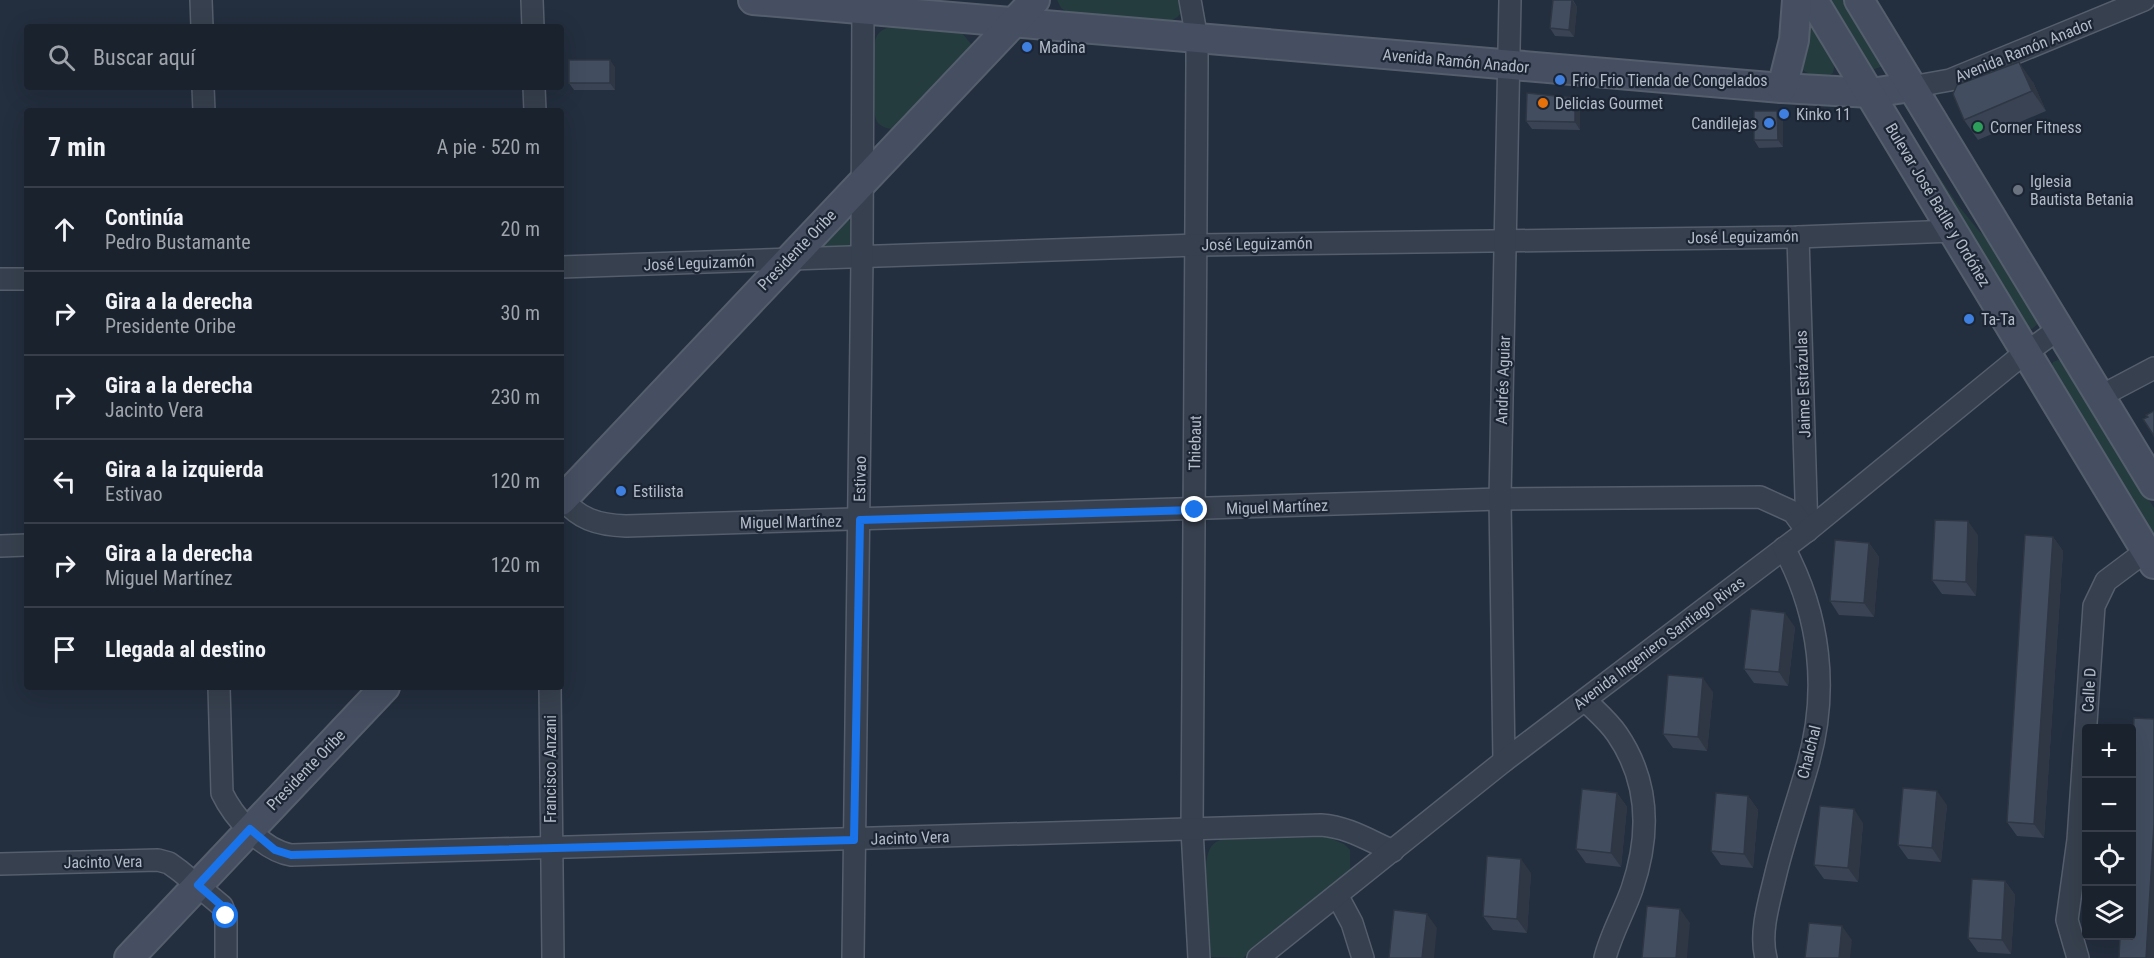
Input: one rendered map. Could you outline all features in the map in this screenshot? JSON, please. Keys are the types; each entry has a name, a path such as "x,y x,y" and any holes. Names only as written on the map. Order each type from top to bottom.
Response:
{"street":[{"path":"201,0 202,24"},
{"path":"532,0 533,24"},
{"name":"Avenida Ramón Anador","path":"753,0 862,5 1197,39 1782,88 1871,93 1950,81 2144,0"},
{"name":"Presidente Oribe","path":"564,496 1035,0"},
{"name":"Thiebaut","path":"1190,0 1197,39 1192,830 1199,958"},
{"name":"Andrés Aguiar","path":"1504,760 1500,499 1507,240 1510,0"},
{"path":"1782,88 1794,40 1797,0"},
{"name":"Bulevar José Batlle y Ordóñez","path":"1813,0 2150,557"},
{"path":"1859,0 2154,485"},
{"name":"Estivao","path":"853,958 860,520 862,5"},
{"path":"203,90 204,108"},
{"path":"534,90 535,108"},
{"name":"José Leguizamón","path":"564,267 1197,245 1798,237 1953,231"},
{"name":"Jaime Estrázulas","path":"1798,237 1807,531"},
{"path":"0,279 24,279"},
{"name":"Avenida Ingeniero Santiago Rivas","path":"1258,958 1504,760 1807,531 2027,352 2060,328"},
{"path":"2100,396 2154,368"},
{"name":"Miguel Martínez","path":"564,500 572,510 590,521 607,526 1500,499 1760,497 1793,512 1807,531"},
{"path":"0,546 24,545"},
{"name":"Chalchal","path":"1766,958 1764,949 1771,894 1784,838 1808,763 1821,696 1821,667 1808,605 1800,577 1784,548"},
{"name":"Calle D","path":"2078,958 2067,920 2078,840 2094,606 2106,581 2150,557"},
{"name":"Jacinto Vera","path":"219,690 222,793 228,805 250,829 275,850 291,855 1334,826 1364,835 1393,851"},
{"name":"Presidente Oribe","path":"129,958 382,690"},
{"name":"Francisco Anzani","path":"550,690 553,958"},
{"path":"1586,700 1616,732 1628,752 1643,792 1645,811 1639,863 1605,958"},
{"name":"Jacinto Vera","path":"0,864 158,860 169,863 222,906 226,916 226,958"},
{"path":"1337,895 1352,923 1363,958"}],"green space":[{"path":"1057,0 1183,0 1183,7 1177,18 1170,21 1069,13 1061,8"},
{"path":"1829,0 1847,0 1883,66 1872,70 1869,67"},
{"path":"1812,21 1835,63 1833,73 1821,77 1803,70 1801,23"},
{"path":"890,27 962,33 971,44 970,50 896,129 886,128 878,123 873,95 874,44 879,32"},
{"path":"1900,117 1958,205 1979,231 1997,247 2040,322 2032,329 2025,326"},
{"path":"847,218 852,224 850,245 847,248 819,249"},
{"path":"2058,360 2067,363 2154,508 2154,539 2051,368 2053,362"},
{"path":"1328,837 1344,844 1350,850 1350,869 1341,881 1243,958 1211,957 1206,942 1206,865 1208,853 1213,844 1220,840"}],"building":[{"path":"1553,0 1572,0 1569,30 1550,28"},
{"path":"569,60 610,60 610,83 569,83"},
{"path":"2019,62 2032,91 1964,120 1953,94 1957,85"},
{"path":"1527,93 1575,98 1575,122 1526,121"},
{"path":"1754,111 1777,111 1778,140 1754,140"},
{"path":"2154,411 2154,436 2143,419"},
{"path":"1935,520 1968,521 1966,582 1932,580"},
{"path":"2025,535 2053,537 2034,824 2007,822"},
{"path":"1835,540 1869,543 1864,603 1830,601"},
{"path":"1751,609 1785,613 1779,672 1744,669"},
{"path":"1668,675 1703,678 1698,737 1663,734"},
{"path":"2134,718 2154,719 2154,825 2146,958 2119,958 2120,940 2136,940 2136,724 2134,724"},
{"path":"1903,788 1937,791 1932,848 1898,845"},
{"path":"1582,789 1617,793 1611,853 1576,849"},
{"path":"1716,793 1748,796 1744,854 1711,851"},
{"path":"1820,806 1854,809 1848,868 1814,865"},
{"path":"1487,856 1521,859 1517,919 1483,916"},
{"path":"1972,879 2005,881 2002,940 1968,938"},
{"path":"1647,906 1680,909 1676,958 1642,958"},
{"path":"1394,910 1427,914 1422,958 1389,958"},
{"path":"1809,923 1842,926 1839,958 1805,958"}],"place":[{"name":"Madina","path":"1027,47"},
{"name":"Frio Frio Tienda de Congelados","path":"1560,80"},
{"name":"Delicias Gourmet","path":"1543,103"},
{"name":"Kinko 11","path":"1784,114"},
{"name":"Candilejas","path":"1769,123"},
{"name":"Corner Fitness","path":"1978,127"},
{"name":"Iglesia Bautista Betania","path":"2018,190"},
{"name":"Ta-Ta","path":"1969,319"},
{"name":"Estilista","path":"621,491"}],"route":[{"path":"226,916 222,906 198,885 250,829 275,850 291,855 854,840 860,520 1195,510"}]}
